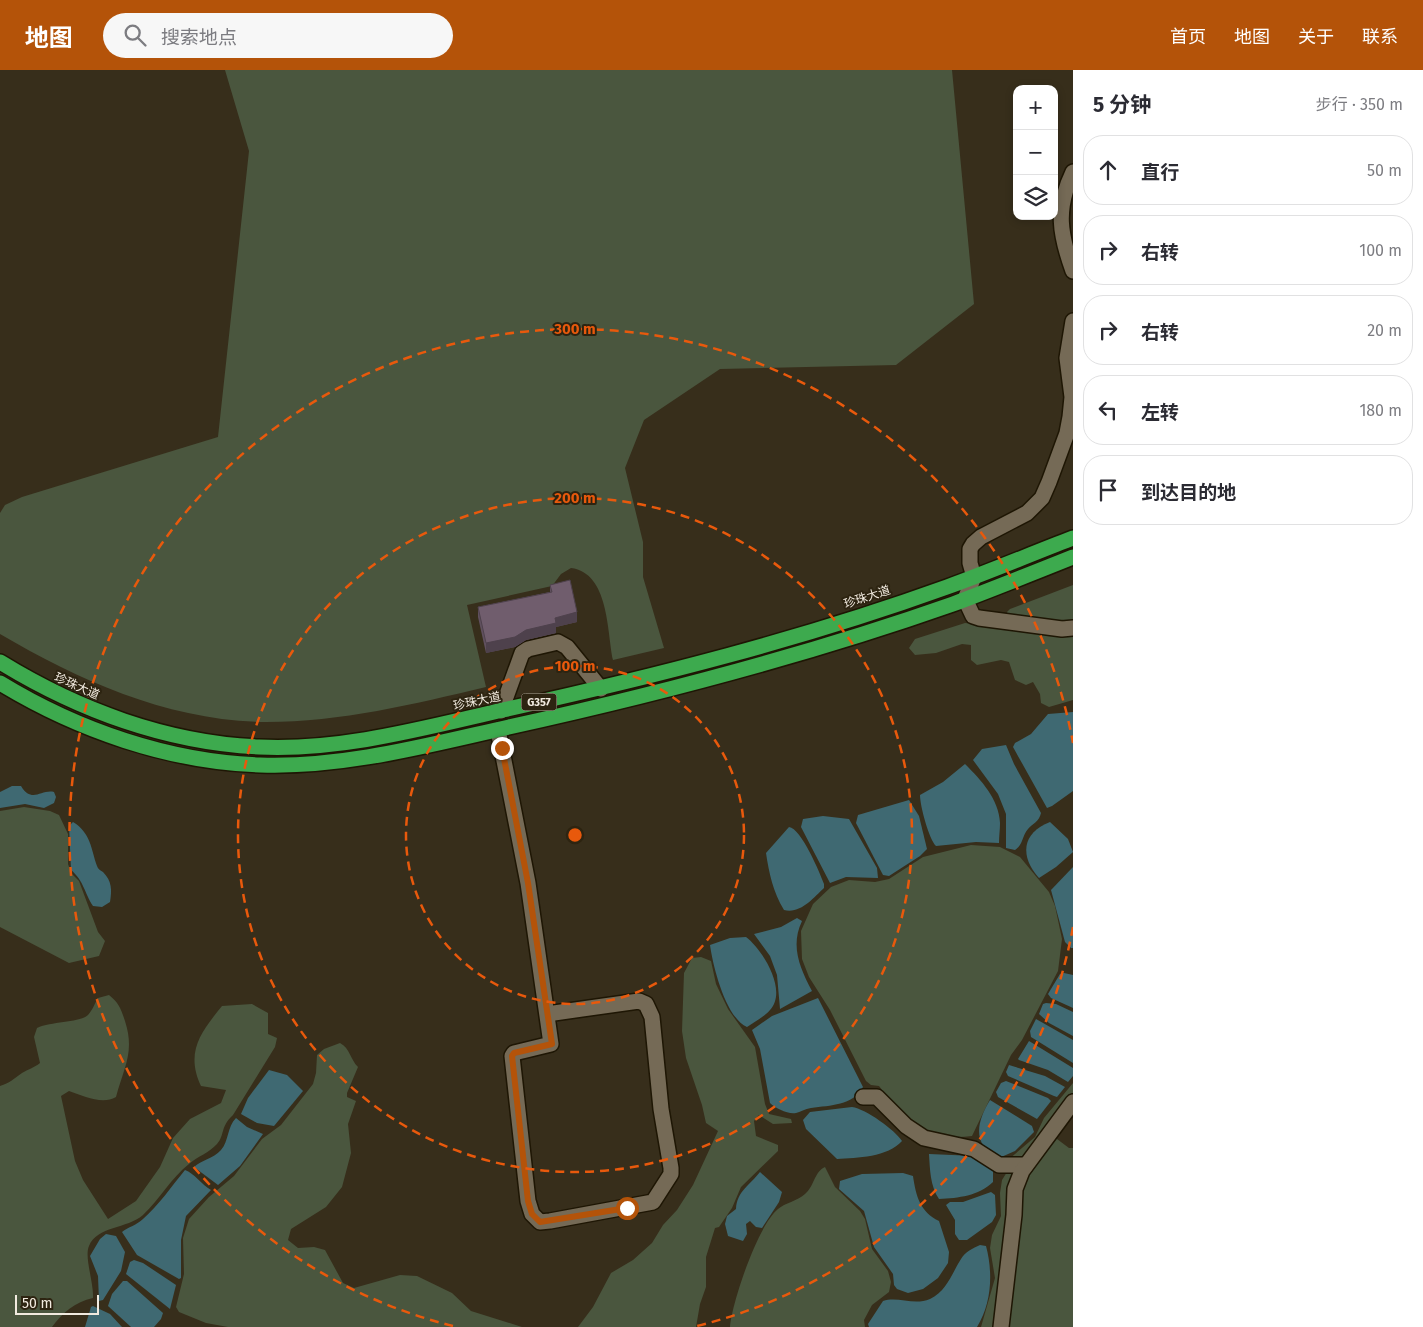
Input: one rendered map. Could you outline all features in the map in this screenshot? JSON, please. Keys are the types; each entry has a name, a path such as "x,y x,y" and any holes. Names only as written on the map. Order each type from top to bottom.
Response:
{"highway":[{"name":"珍珠大道","path":"0,662 36,683 106,715 163,732 227,744 292,747 352,741 405,732 601,689 704,663 826,626 974,576 1073,538"},
{"name":"G357","path":"0,683 50,710 99,731 142,745 225,762 260,765 293,764 363,757 498,730 619,703 709,680 831,643 965,599 1073,557"}],"street":[{"path":"1073,172 1062,209 1061,222 1063,245 1073,271"},
{"path":"1073,321 1067,358 1072,397 1070,417 1067,433 1049,482 1042,498 1027,513 981,537 972,544 970,563 974,576 965,599 973,616 979,618 1062,629 1073,628"},
{"path":"501,711 522,653 528,649 558,642 567,647 601,689"},
{"path":"498,730 528,883 547,1014 552,1044 514,1053 512,1056 521,1153 532,1214 540,1222 653,1202 671,1174 671,1168 661,1109 652,1017 646,1004 639,1001 547,1014"},
{"path":"863,1097 877,1097 906,1126 924,1138 974,1149 999,1166 1026,1165"},
{"path":"1001,1327 1014,1215 1015,1189 1026,1165 1073,1102"}],"green space":[{"path":"225,70 952,70 974,304 896,365 720,369 644,420 625,468 643,542 643,577 664,648 613,660 607,619 599,592 593,580 583,572 571,568 561,574 552,586 467,605 486,687 377,711 322,719 266,722 230,720 195,715 128,696 63,668 0,634 0,513 5,505 22,497 218,437 249,151"},
{"path":"1073,585 1073,624 1008,616 1007,612 1010,609"},
{"path":"965,623 1073,634 1073,700 1049,707 1041,703 1040,694 1033,682 1026,685 1015,680 1009,662 1001,660 977,665 971,660 971,645 962,644 936,653 915,655 909,648 915,639"},
{"path":"24,807 50,811 59,815 68,834 68,864 71,873 79,881 98,932 105,941 99,956 69,963 0,927 0,811"},
{"path":"971,845 1000,847 1020,857 1049,892 1055,906 1062,939 1058,971 1022,1040 1011,1055 972,1136 941,1136 929,1132 908,1119 879,1086 871,1085 866,1081 830,1010 809,977 802,959 801,931 813,904 831,887 849,880 875,882 889,879 923,857"},
{"path":"701,957 711,961 716,984 728,1009 755,1047 765,1104 769,1114 791,1119 792,1123 773,1124 759,1115 754,1121 756,1136 778,1145 778,1151 741,1187 732,1208 719,1227 715,1228 706,1257 706,1287 700,1304 696,1327 578,1327 593,1307 611,1273 633,1260 652,1243 663,1225 677,1210 693,1185 718,1131 706,1123 686,1058 682,1031 684,973 692,958"},
{"path":"109,995 121,1010 129,1042 129,1051 116,1097 99,1100 69,1091 61,1096 75,1161 83,1180 108,1219 136,1201 160,1167 173,1138 190,1119 221,1103 226,1090 201,1086 196,1074 195,1053 202,1034 222,1006 252,1004 268,1013 268,1034 277,1038 275,1047 233,1115 226,1123 217,1144 211,1150 192,1161 143,1215 129,1223 105,1231 93,1240 89,1246 88,1257 93,1298 80,1302 70,1309 52,1327 0,1327 0,1086 40,1063 34,1037 37,1028 84,1018 88,1015 98,998"},
{"path":"340,1043 346,1048 358,1067 347,1093 347,1097 356,1101 348,1124 351,1153 342,1187 326,1207 291,1229 288,1240 298,1248 314,1247 325,1250 343,1283 354,1288 400,1275 417,1276 452,1293 471,1311 522,1327 228,1327 206,1323 179,1312 176,1307 184,1274 183,1238 189,1219 209,1197 234,1176 262,1139 281,1125 313,1084 317,1055 324,1049"},
{"path":"1073,1083 1073,1096 1021,1160 1009,1159 1035,1137 1044,1118"},
{"path":"1053,1136 1069,1148 1073,1148 1073,1327 1006,1327 1020,1190 1026,1173"},
{"path":"825,1167 835,1187 860,1211 865,1219 872,1249 888,1271 891,1282 889,1292 872,1305 864,1320 865,1327 730,1327 747,1265 762,1231 778,1209 808,1191 818,1172"},
{"path":"1018,1168 997,1327 981,1327 995,1278 990,1248 992,1235 1001,1216 1000,1193 1002,1180 1007,1172"}],"water":[{"path":"1073,712 1073,791 1047,808 1013,747 1015,743 1031,734 1048,714"},
{"path":"1006,745 1014,764 1041,813 1026,832 1020,846 1015,850 1006,848 1006,814 998,794 973,760 982,749"},
{"path":"965,764 983,783 993,798 999,814 999,843 976,842 936,846 925,822 920,795 943,782"},
{"path":"12,786 21,786 29,794 33,795 54,792 56,797 54,803 44,808 25,804 0,808 0,792"},
{"path":"909,800 919,816 927,849 920,856 889,876 883,875 856,823 858,815"},
{"path":"823,816 849,819 877,868 878,878 846,877 830,883 801,827 803,819"},
{"path":"73,822 84,831 92,848 97,867 106,875 110,882 110,902 102,907 93,906 81,883 71,870 69,826"},
{"path":"1050,822 1068,839 1073,852 1056,867 1039,878 1029,862 1026,846 1033,832"},
{"path":"789,827 794,829 804,843 824,884 824,888 806,904 790,911 784,910 774,889 766,853"},
{"path":"1073,867 1073,948 1071,948 1065,942 1051,890"},
{"path":"797,918 802,921 797,939 798,957 812,991 780,1009 777,975 770,956 754,934 781,927"},
{"path":"746,937 753,943 766,961 775,982 776,992 775,1002 770,1010 747,1027 740,1022 727,1003 717,978 710,945 730,938"},
{"path":"1060,974 1073,975 1073,1008 1051,998 1048,994"},
{"path":"818,998 863,1087 853,1098 840,1104 809,1108 796,1113 786,1112 770,1103 760,1049 752,1030 772,1016"},
{"path":"1043,1004 1056,1004 1073,1012 1073,1036 1049,1023 1039,1014"},
{"path":"1036,1019 1073,1040 1073,1063 1031,1037 1030,1031"},
{"path":"1029,1041 1073,1068 1073,1076 1068,1082 1048,1070 1018,1059"},
{"path":"1009,1065 1045,1076 1065,1087 1057,1097 1054,1096 1008,1076 1006,1072"},
{"path":"269,1070 287,1075 303,1091 274,1126 257,1123 241,1114 248,1098"},
{"path":"1006,1081 1048,1098 1051,1101 1037,1119 998,1097 996,1092 1001,1083"},
{"path":"990,1100 1032,1126 1034,1132 1015,1151 999,1158 984,1147 979,1133 982,1117"},
{"path":"852,1107 880,1121 902,1141 881,1153 863,1157 837,1159 806,1129 803,1120 810,1112"},
{"path":"236,1118 247,1127 263,1134 240,1166 218,1185 194,1167 221,1150"},
{"path":"929,1154 975,1156 984,1161 993,1171 993,1182 975,1193 961,1197 939,1199 932,1183"},
{"path":"185,1170 211,1190 186,1216 181,1240 181,1278 179,1279 137,1255 122,1232 149,1214"},
{"path":"760,1172 782,1192 779,1202 762,1228 756,1227 750,1221 746,1224 747,1234 743,1241 728,1236 725,1224 727,1216 736,1209 741,1193"},
{"path":"903,1173 913,1176 920,1203 927,1213 939,1221 949,1252 948,1263 938,1278 923,1289 908,1293 897,1289 894,1285 893,1274 874,1247 864,1211 839,1189 840,1181 862,1174"},
{"path":"991,1192 995,1195 996,1215 992,1222 967,1240 959,1240 955,1234 955,1220 946,1205 950,1202 963,1202"},
{"path":"106,1234 116,1236 125,1252 121,1271 103,1300 99,1301 98,1276 90,1256 100,1239"},
{"path":"980,1245 986,1246 990,1266 990,1287 986,1308 977,1327 869,1327 868,1324 883,1301 918,1302 936,1296 945,1287 969,1250"},
{"path":"134,1260 143,1263 176,1285 170,1309 126,1274 130,1262"},
{"path":"123,1281 127,1281 163,1313 161,1319 154,1327 131,1327 108,1306 112,1294"},
{"path":"93,1306 110,1314 122,1327 85,1327 91,1307"}],"building":[{"path":"570,580 577,612 555,618 556,623 526,630 515,637 486,643 478,607 552,592 550,585"}],"route":[{"path":"502,748 528,883 552,1044 514,1053 512,1056 521,1153 528,1201 532,1214 540,1222 627,1208"}]}
